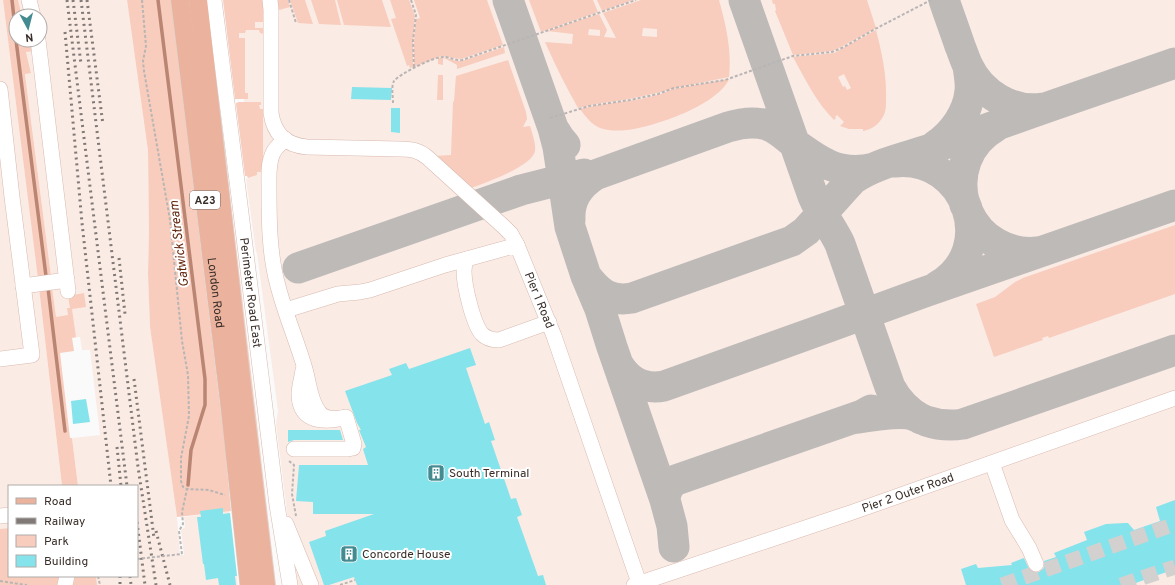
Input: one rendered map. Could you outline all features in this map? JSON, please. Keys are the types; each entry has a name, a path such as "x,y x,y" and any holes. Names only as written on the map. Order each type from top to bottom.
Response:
{"main road":[{"name":"London Road","path":"180,0 229,400 249,585"},
{"name":"London Road","path":"198,0 266,585"}],"street":[{"name":"Perimeter Road East","path":"214,0 278,505 290,585"},
{"path":"270,0 272,10 270,112 275,127 285,139 275,149 271,160 269,174 269,212 274,269 279,290 303,363 299,395 303,409 309,416 317,420 324,421 346,417 354,442 353,448 348,449 294,449"},
{"path":"23,286 67,285 39,48"},
{"path":"0,359 32,355 1,95"},
{"name":"Pier 1 Road","path":"285,139 294,145 307,148 407,149 418,151 428,158 511,234 549,322 637,584"},
{"path":"286,310 338,294 370,290 467,259 517,245"},
{"path":"467,259 464,266 464,273 468,297 478,328 483,335 491,340 499,340 549,322"},
{"name":"Pier 2 Outer Road","path":"637,584 856,511 1175,398"},
{"path":"992,463 1014,524 1029,548 1036,564"},
{"path":"278,505 311,585"}],"path":[{"path":"142,0 146,46 143,61 144,71 170,220 182,341 188,375 189,416 182,453 182,485 187,489 213,491 228,497"},
{"path":"289,0 296,23"},
{"path":"411,0 416,15 413,41 414,68"},
{"path":"393,103 394,82 402,74 414,68 444,56 460,60 474,56 636,0"},
{"path":"550,118 584,107 630,100 658,94 674,88 725,80 793,56 832,52 931,0"},
{"path":"138,559 182,554 179,531 183,524 182,512 187,489"},
{"path":"340,585 355,580"},
{"path":"0,581 27,585"}],"shaded area":[{"path":"0,0 3,0 38,278 51,276 25,73 31,72 26,52 31,48 48,48 48,8 20,8 18,0 127,0 148,151 148,274 150,327 177,517 180,555 184,555 181,530 185,527 184,517 229,511 238,585 97,585 96,577 138,577 138,485 78,485 72,438 100,435 90,350 82,350 80,337 72,338 74,351 39,288 62,485 8,485 8,528 0,529"},
{"path":"236,0 1175,0 1175,585 296,585 276,424 278,411 246,179 252,177 243,91"}],"green space":[{"path":"3,0 18,0 20,8 8,8 8,40"},
{"path":"127,0 171,0 225,445 231,511 177,517 150,327 148,274 148,151"},
{"path":"207,0 276,585 272,585"},
{"path":"223,0 262,0 263,2 264,22 255,22 255,28 265,28 264,34 260,33 259,30 246,30 245,33 239,33 239,38 245,38 245,93 248,93 248,99 235,99"},
{"path":"277,0 288,0 290,7 279,10"},
{"path":"290,0 305,0 313,24 298,23"},
{"path":"311,0 335,0 341,25 319,24"},
{"path":"337,0 382,0 391,27 344,25"},
{"path":"390,0 409,0 415,16 413,67 410,68 409,65 407,66 391,19 396,18"},
{"path":"414,0 487,0 503,45 461,59 441,56 414,67 416,19 420,18"},
{"path":"529,0 593,0 598,12 541,32"},
{"path":"597,0 633,0 602,11"},
{"path":"641,0 719,0 728,38 730,58 729,77 629,99 578,108 545,42 572,44 573,34 547,31 599,14 607,30 604,37 616,38 603,13","holes":["643,28 657,29 657,37 642,36","589,29 600,30 600,36 588,35"]},
{"path":"772,0 867,0 876,28 832,51 793,55 775,11 775,4 773,4"},
{"path":"876,30 885,73 886,106 882,119 870,129 863,131 863,129 849,129 840,126 844,122 837,115 834,120 822,106 811,90 793,57 834,53","holes":["844,74 851,88 847,90 845,86 843,87 838,77"]},
{"path":"504,47 505,53 457,69 457,65 443,58 462,61"},
{"path":"9,48 33,48 34,51 26,52 31,73 25,74 51,276 38,279"},
{"path":"438,58 443,58 443,65 438,64"},
{"path":"508,60 526,112 527,119 523,127 530,126 535,151 532,157 518,168 471,188 435,156 451,155 453,102 456,76"},
{"path":"438,75 443,75 443,100 437,100"},
{"path":"729,79 723,89 699,106 668,119 639,128 617,131 600,128 591,123 580,109 641,99 673,89"},
{"path":"239,102 261,102 261,105 259,105 260,109 263,109 263,172 257,172 257,175 248,178 245,176 236,104"},
{"path":"1175,225 1175,294 1049,338 1048,336 1042,338 1043,340 994,357 976,304 995,297 1023,278"},
{"path":"39,288 52,288 56,317 68,315 67,308 70,308 68,296 84,293 86,307 72,309 76,337 72,338 74,351 60,353 70,438 72,438 78,485 62,485"},
{"path":"8,528 8,577 62,577 61,585 0,585 0,529"},
{"path":"70,577 96,577 97,585 69,585"}],"building":[{"path":"352,87 392,88 391,100 351,99"},
{"path":"391,108 400,108 400,133 391,132"},
{"name":"South Terminal","path":"470,348 476,365 466,368 485,424 489,422 495,440 491,441 511,499 516,498 522,515 517,517 538,576 543,575 546,585 357,585 354,577 329,585 324,585 309,542 326,536 325,531 374,514 313,514 313,502 296,501 299,465 368,465 363,449 366,447 359,430 361,430 345,391 392,375 389,369 406,363 409,369"},
{"path":"86,399 90,422 73,424 71,401"},
{"path":"288,430 340,430 343,440 294,440 288,442"},
{"path":"1175,500 1175,569 1130,585 966,585 961,569 976,564 978,568 1012,565 1011,563 1024,558 1030,571 1035,573 1039,572 1045,565 1044,561 1056,557 1054,553 1087,540 1084,532 1106,524 1125,523 1128,523 1134,530 1160,521 1156,507"},
{"path":"223,508 223,514 230,513 237,576 235,576 236,585 219,585 218,578 206,580 203,564 197,517 201,517 200,511"}],"waterway":[{"path":"12,0 13,8"},
{"name":"Gatwick Stream","path":"158,0 205,379 205,405 191,450 188,485"},
{"path":"17,48 46,276"},
{"path":"48,288 65,431"}],"taxiway":[{"path":"508,0 553,128 565,145"},
{"path":"744,0 813,196 840,244 890,387 903,406 921,419"},
{"path":"944,0 967,64 981,85 999,99 1010,104 1032,109 1043,108"},
{"path":"586,276 600,291 606,295 617,299 632,298 792,241 806,231 852,180 860,174 891,161 934,148 1175,63"},
{"path":"935,146 948,135 963,115 969,99 970,78 968,66"},
{"path":"570,220 571,206 576,194 579,189 595,175 728,127 743,124 757,123 770,126 809,154 829,165 849,170 874,168"},
{"path":"965,205 962,182 966,161 977,142 995,127"},
{"path":"553,128 558,147 570,227 586,276 600,309 665,500 672,526 674,547"},
{"path":"895,162 920,164 941,173 957,189 967,208 971,229 968,250 957,270 938,286"},
{"path":"298,268 521,190 584,174"},
{"path":"618,364 622,370 637,383 650,387 664,386 922,293 1175,205"},
{"path":"968,212 973,222 980,230 996,243 1016,251 1037,252"},
{"path":"851,419 880,415 908,414 926,421 940,424 963,424 1175,350"},
{"path":"665,500 668,488 676,480 851,419 871,410"}],"tunnel":[{"path":"1002,585 1175,524"},
{"path":"1121,585 1175,567"}],"railway":[{"path":"67,0 127,485"},
{"path":"73,0 81,64"},
{"path":"81,0 138,467 156,585"},
{"path":"87,0 103,125"},
{"path":"65,32 82,223 111,485"},
{"path":"119,258 125,314"},
{"path":"134,379 154,538"},
{"path":"117,447 121,485"},
{"path":"138,530 145,585"},
{"path":"156,531 170,585"},
{"path":"120,577 120,585"},
{"path":"130,577 131,585"}],"place":[{"name":"South Terminal","path":"436,473"},
{"name":"Concorde House","path":"349,554"}]}
